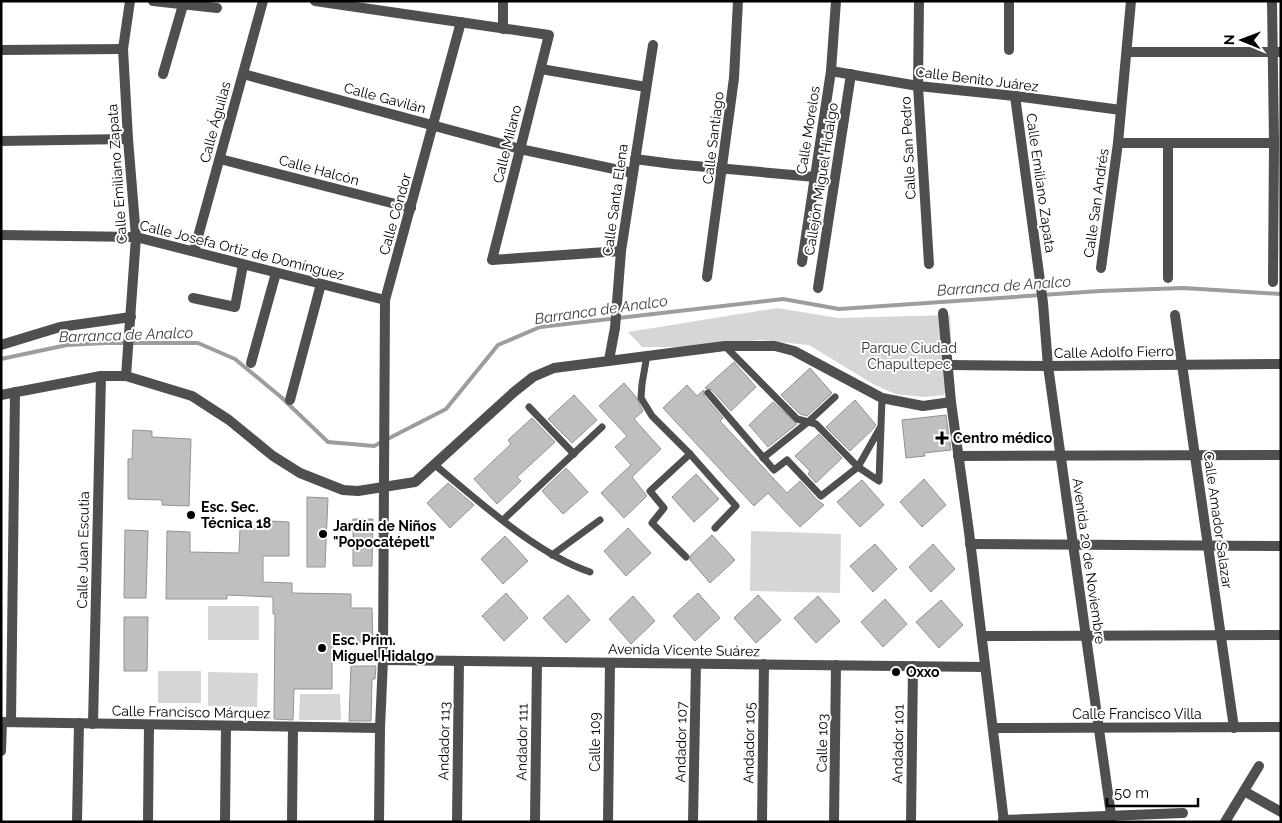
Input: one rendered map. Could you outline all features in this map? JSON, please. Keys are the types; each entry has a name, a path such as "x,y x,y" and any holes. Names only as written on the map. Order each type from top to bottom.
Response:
{"street":[{"name":"Calle Emiliano Zapata","path":"126,376 136,237 123,49 130,1"},
{"path":"153,1 217,8"},
{"name":"Calle Águilas","path":"194,251 263,1"},
{"path":"315,1 503,29 503,1"},
{"name":"Calle Santiago","path":"707,277 734,78 738,1"},
{"name":"Calle Morelos","path":"802,262 831,71 836,1"},
{"name":"Calle San Pedro","path":"919,1 918,86 929,264"},
{"path":"1009,1 1009,50"},
{"name":"Calle San Andrés","path":"1101,268 1118,143 1131,1"},
{"path":"1272,1 1277,52 1273,282"},
{"path":"163,74 183,5"},
{"name":"Calle Cóndor","path":"379,822 383,660 385,300 462,22"},
{"name":"Calle Milano","path":"503,29 549,35 492,260 621,251"},
{"name":"Calle Santa Elena","path":"609,360 615,328 621,251 653,45"},
{"path":"1,50 123,49"},
{"path":"1127,52 1277,52"},
{"path":"541,69 646,87"},
{"name":"Calle Benito Juárez","path":"831,71 918,86 1015,96 1120,110"},
{"name":"Calle Gavilán","path":"243,74 520,149 633,174"},
{"name":"Callejón Miguel Hidalgo","path":"818,288 851,74"},
{"name":"Calle Emiliano Zapata","path":"1015,96 1043,303"},
{"path":"1,141 128,139"},
{"path":"1168,142 1168,278"},
{"path":"1118,143 1274,143"},
{"path":"635,158 723,169 815,177"},
{"name":"Calle Halcón","path":"220,159 411,208"},
{"name":"Calle Josefa Ortiz de Domínguez","path":"1,235 136,237 385,300"},
{"path":"193,298 235,307 243,265"},
{"path":"251,363 276,273"},
{"path":"290,400 321,284"},
{"name":"Avenida 20 de Noviembre","path":"1043,303 1048,366 1111,819"},
{"path":"943,313 951,402 982,636 1003,821 1111,819 1183,813"},
{"name":"Calle Amador Salazar","path":"1175,315 1234,728"},
{"path":"1,345 60,327 131,317"},
{"path":"1,395 100,376 126,376 174,389 192,396 229,420 273,456 300,473 343,490 358,492 415,482 514,392 533,378 554,368 725,346 775,346 794,352 882,398 923,406 951,402"},
{"name":"Calle Adolfo Fierro","path":"948,365 1281,364"},
{"name":"Calle Juan Escutia","path":"93,724 100,376"},
{"path":"1,751 5,722 15,392"},
{"path":"958,456 1281,456"},
{"path":"970,544 1281,546"},
{"path":"982,636 1281,635"},
{"name":"Avenida Vicente Suárez","path":"383,660 985,667"},
{"name":"Andador 113","path":"457,822 459,661"},
{"name":"Andador 111","path":"535,822 537,662"},
{"name":"Calle 109","path":"608,822 610,663"},
{"name":"Andador 107","path":"693,822 696,664"},
{"name":"Andador 105","path":"762,822 764,664"},
{"name":"Calle 103","path":"834,822 836,665"},
{"name":"Andador 101","path":"911,822 913,666"},
{"name":"Calle Francisco Márquez","path":"5,722 380,728"},
{"path":"77,822 79,723"},
{"path":"148,822 149,725"},
{"path":"225,822 226,726"},
{"path":"292,822 293,727"},
{"name":"Calle Francisco Villa","path":"993,728 1281,727"},
{"path":"1225,822 1259,766"},
{"path":"1244,791 1281,812"}],"lane":[{"path":"725,346 797,419 816,424 858,467 879,481 882,398"},
{"path":"647,355 641,398 652,416 690,454 736,506 715,528"},
{"path":"708,393 774,470 787,460 821,496 858,467 881,426"},
{"path":"763,458 808,422 835,397"},
{"path":"529,407 574,454"},
{"path":"503,520 602,427"},
{"path":"686,557 652,523 664,508 650,491 690,454"},
{"path":"435,465 503,520 552,555 572,566 590,572"},
{"path":"552,555 600,520"}],"green space":[{"name":"Parque Ciudad Chapultepec","path":"777,308 838,318 950,315 951,365 944,395 925,397 895,394 873,384 809,345 759,340 693,347 642,347 628,332"},
{"path":"751,531 841,534 840,593 750,591"},
{"path":"208,606 259,606 259,640 208,640"},
{"path":"158,671 201,671 201,703 158,703"},
{"path":"208,672 258,673 257,707 208,706"},
{"path":"300,694 340,694 341,720 299,720"}],"building":[{"path":"734,362 756,387 731,411 712,390 705,388"},
{"path":"810,368 832,393 807,416 800,414 781,395"},
{"path":"624,383 636,397 643,411 634,419 661,449 632,477 647,496 624,518 601,493 631,465 615,447 627,436 599,406"},
{"path":"687,385 697,396 704,390 704,396 723,418 720,421 787,493 800,481 824,505 800,527 768,493 754,506 663,408"},
{"path":"574,395 597,420 572,443 548,419"},
{"path":"855,400 876,425 850,451 826,427"},
{"path":"773,402 797,424 768,447 749,425"},
{"name":"Centro médico","path":"946,415 951,450 924,453 925,456 906,458 902,420"},
{"path":"532,418 555,442 517,477 521,481 497,504 474,479 511,444 508,440"},
{"path":"133,430 152,431 152,437 191,439 189,506 162,505 162,500 128,499 128,459 132,459"},
{"path":"819,434 842,458 816,483 808,474 810,471 795,456"},
{"path":"566,468 588,492 563,514 542,491"},
{"path":"696,474 719,499 694,522 672,497"},
{"path":"924,479 946,505 922,527 900,502"},
{"path":"862,480 884,505 860,527 837,502"},
{"path":"448,483 474,505 450,528 427,503"},
{"path":"307,497 328,498 325,567 307,567"},
{"path":"353,519 373,519 372,566 353,566"},
{"path":"270,521 289,522 289,556 263,556 263,582 292,583 292,593 351,594 351,608 372,608 373,643 332,641 332,689 294,689 293,720 274,719 275,614 273,614 273,597 227,595 227,599 166,599 167,531 190,532 190,552 239,553 240,528 270,529"},
{"path":"628,528 651,553 626,576 604,551"},
{"path":"125,530 148,531 146,598 124,598"},
{"path":"712,535 735,560 710,583 690,560 691,555"},
{"path":"505,536 528,561 503,584 481,559"},
{"path":"875,544 897,569 873,592 850,566"},
{"path":"933,544 955,569 931,592 909,567"},
{"path":"506,593 528,618 504,641 482,616"},
{"path":"698,593 720,618 695,641 673,616"},
{"path":"568,595 590,620 566,643 543,618"},
{"path":"758,595 781,620 756,643 734,618"},
{"path":"633,596 655,621 631,644 609,619"},
{"path":"818,596 840,621 816,643 794,618"},
{"path":"885,599 907,624 883,647 861,622"},
{"path":"941,600 963,625 939,648 916,622"},
{"path":"124,617 148,617 147,671 124,671"},
{"path":"351,666 376,666 375,679 372,679 371,721 349,721"}],"waterway":[{"name":"Barranca de Analco","path":"1,359 67,345 198,343 235,359 281,397 328,442 374,446 446,409 498,345 540,327 783,299 839,309 1100,291 1183,288 1281,294"}],"place":[{"name":"Centro médico","path":"942,438"},
{"name":"Esc. Sec. Técnica 18","path":"191,515"},
{"name":"Jardín de Niños \"Popocatépetl\"","path":"323,534"},
{"name":"Esc. Prim. Miguel Hidalgo","path":"322,648"},
{"name":"Oxxo","path":"896,672"}]}
